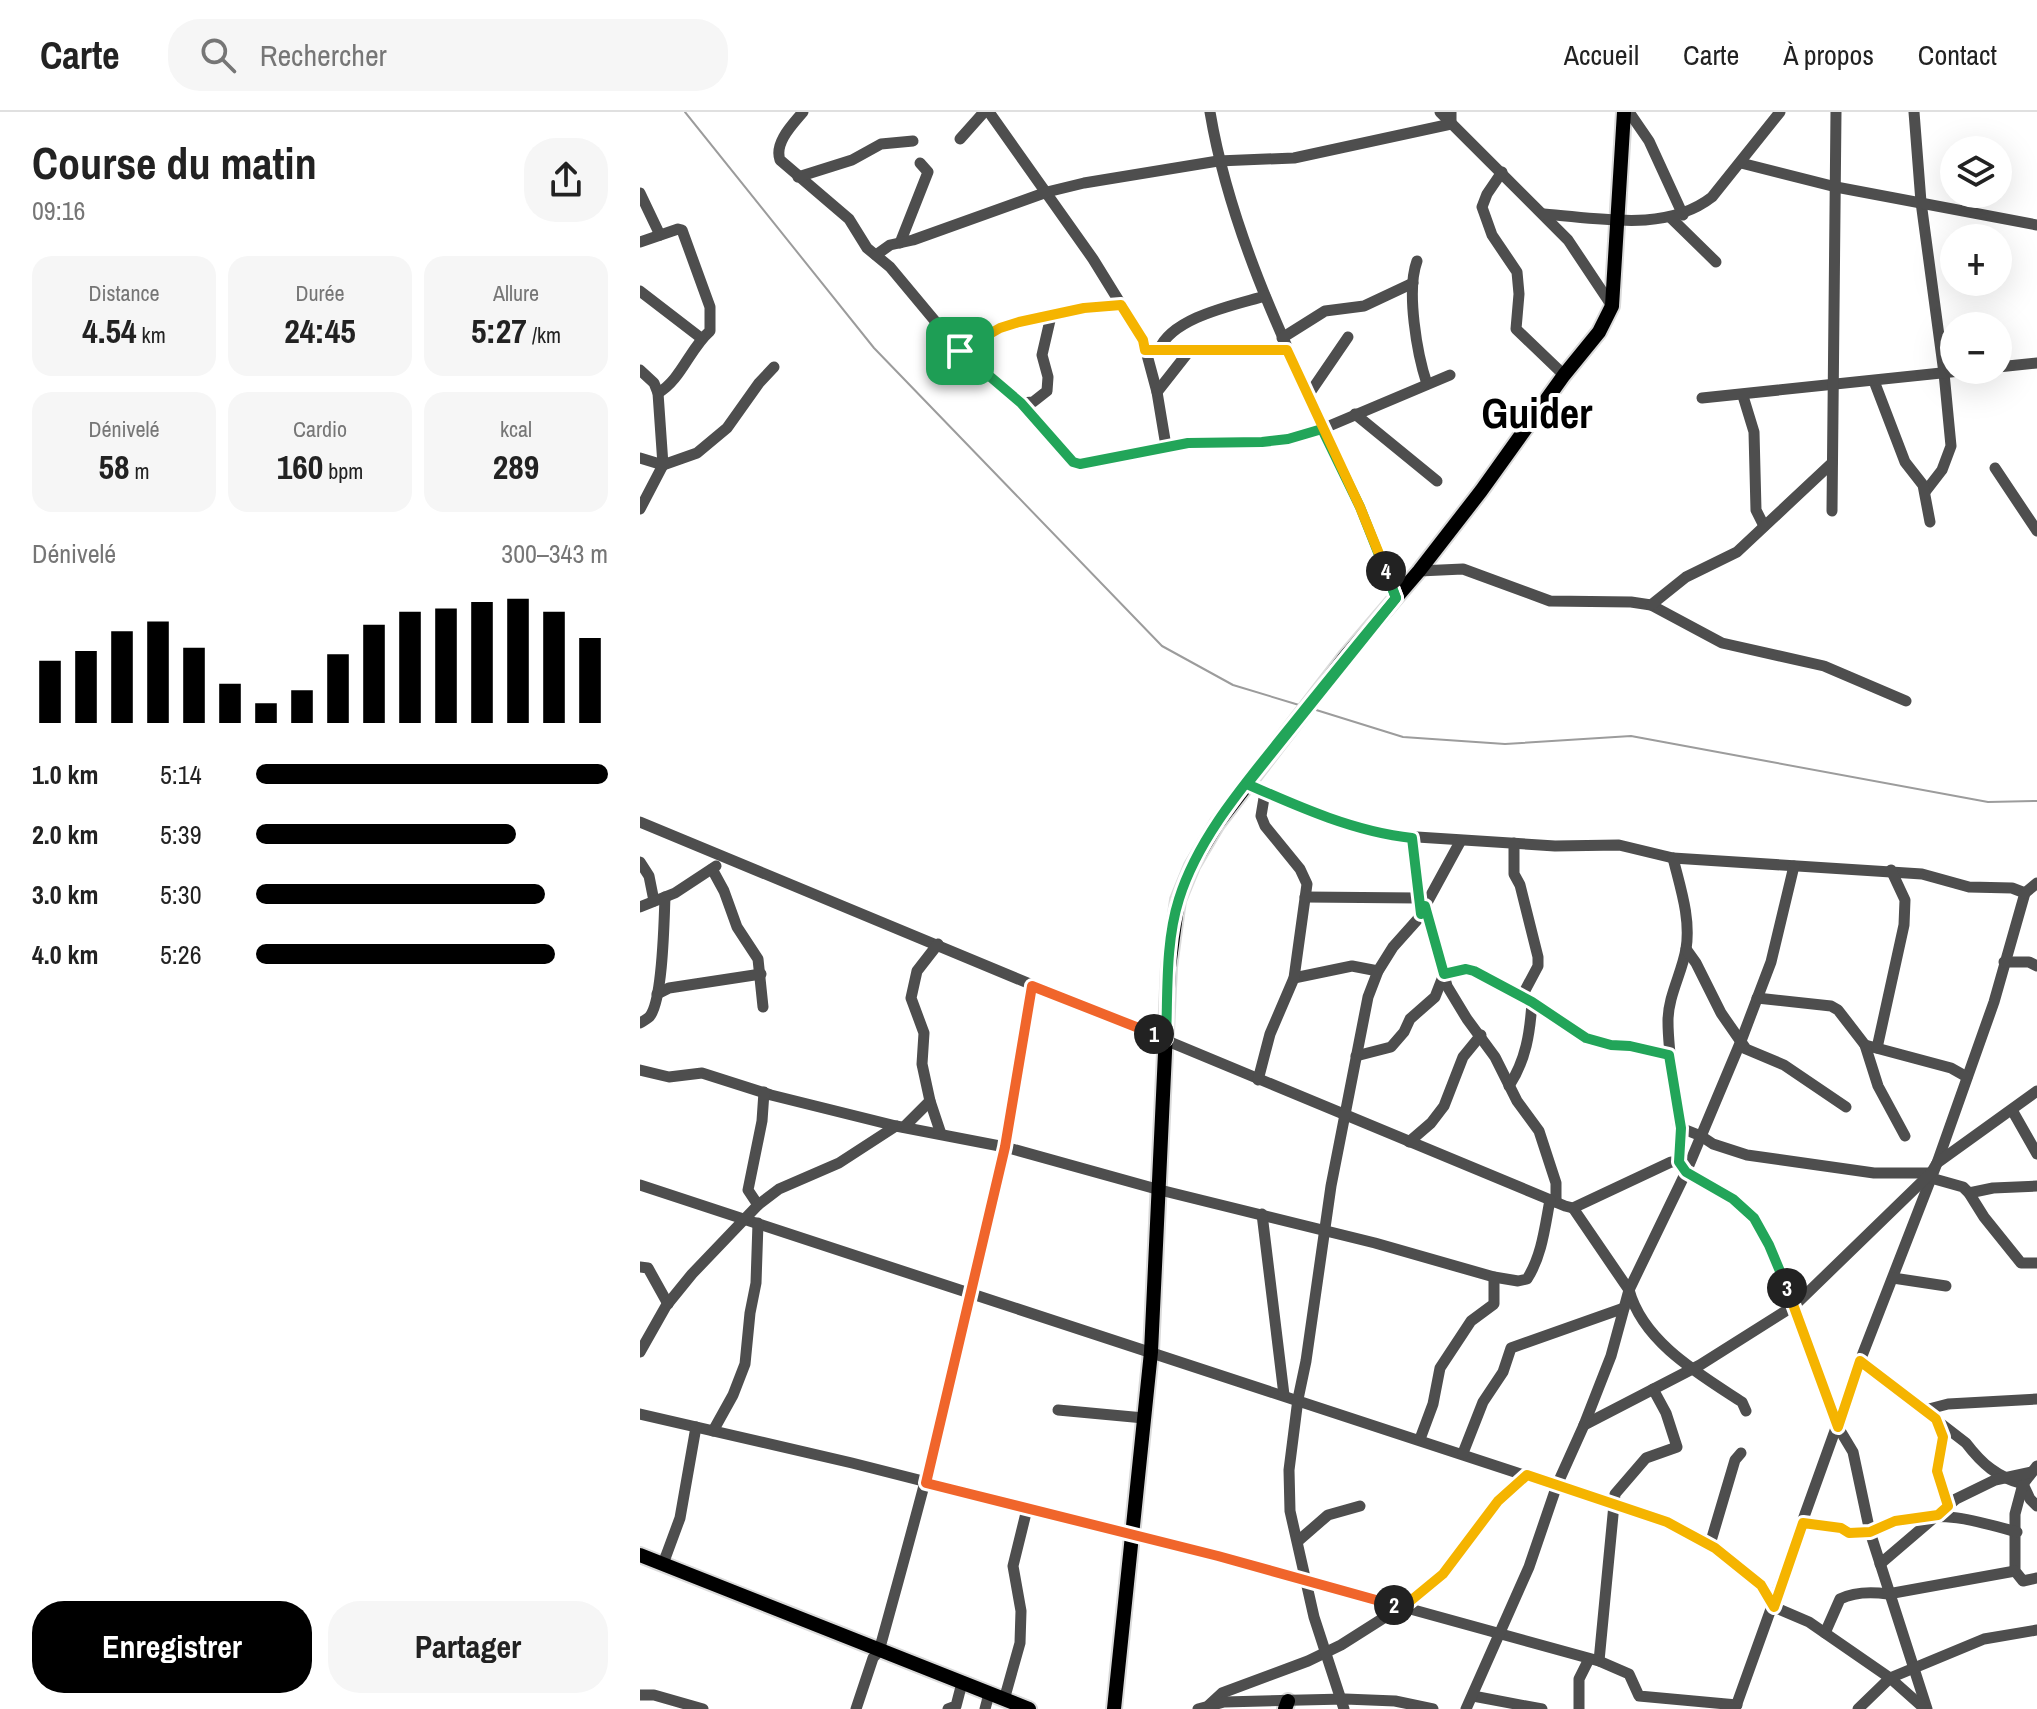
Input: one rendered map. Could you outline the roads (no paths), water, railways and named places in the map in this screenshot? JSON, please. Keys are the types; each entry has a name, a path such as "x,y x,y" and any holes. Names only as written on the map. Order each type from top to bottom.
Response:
{"main road":[{"path":"1114,1709 1151,1352 1170,956 1178,900 1192,866 1217,824 1346,656 1419,571 1599,332 1612,306 1615,220 1626,112"},
{"path":"640,1555 1029,1709"}],"street":[{"path":"803,112 787,132 778,155 798,177 849,219 867,248 907,287 960,351 1021,403 1073,462 1080,464 1188,443 1288,439 1322,429 1450,375"},
{"path":"960,139 987,112 1093,259 1143,340 1157,392 1166,446"},
{"path":"1210,112 1218,161 1265,296 1307,397 1360,507 1396,598"},
{"path":"1440,112 1451,118 1568,240 1612,306"},
{"path":"1626,112 1649,141 1683,215"},
{"path":"1544,214 1615,220 1683,215 1712,197 1780,112"},
{"path":"1832,511 1836,112"},
{"path":"1914,112 1921,202 1940,343"},
{"path":"876,255 900,243 1047,192 1218,161 1294,158 1451,118"},
{"path":"798,177 852,160 881,144 913,141"},
{"path":"900,243 928,172 920,163"},
{"path":"1741,163 1836,187 2037,225"},
{"path":"1502,172 1487,194 1482,210 1492,235 1517,272 1516,329 1564,375"},
{"path":"640,193 660,235"},
{"path":"1670,217 1716,262"},
{"path":"640,242 680,229 690,247 710,307 711,328 666,388 658,393"},
{"path":"1417,261 1413,283 1416,344 1427,384"},
{"path":"1145,350 1285,344 1325,311 1364,306 1413,283"},
{"path":"640,291 701,338"},
{"path":"1159,350 1164,339 1198,316 1265,296"},
{"path":"960,351 1000,328 1084,308 1121,305"},
{"path":"1021,403 1033,402 1047,391 1048,377 1042,355 1051,316"},
{"path":"1307,397 1348,337"},
{"path":"1157,392 1190,350"},
{"path":"2012,366 2037,363"},
{"path":"640,458 663,465 697,453 720,435 774,367"},
{"path":"640,370 654,383 658,393 663,465 640,509"},
{"path":"1702,398 1940,373"},
{"path":"1874,381 1905,462 1919,478 1925,492 1930,522"},
{"path":"1925,492 1942,470 1951,446 1945,384"},
{"path":"1743,396 1754,432 1756,510 1764,526"},
{"path":"1355,414 1437,481"},
{"path":"1651,605 1686,577 1737,552 1832,463"},
{"path":"1995,468 2037,531"},
{"path":"1419,571 1463,569 1550,601 1651,605 1722,643 1824,666 1906,701"},
{"path":"1247,784 1359,828 1386,835 1460,842 1619,845 1673,858 1891,870 1922,874 1969,887 2012,888 2025,893"},
{"path":"1258,1080 1270,1034 1294,978 1307,884 1300,869 1265,826 1261,816 1265,792"},
{"path":"642,825 938,944 1258,1080 1573,1208 1629,1290 1645,1324 1691,1368 1742,1402 1746,1411"},
{"path":"640,1070 669,1077 702,1073 900,1126 1005,1147 1494,1277 1518,1281 1527,1279 1543,1239 1556,1183 1539,1131 1509,1086 1481,1035 1457,1005 1444,974 1421,906 1412,838"},
{"path":"1343,1704 1314,1617 1290,1511 1289,1470 1298,1399 1324,1230 1366,1004 1378,971 1460,842"},
{"path":"1509,1086 1527,1045 1526,1000 1538,966 1520,885 1514,874 1514,843"},
{"path":"640,907 712,869 726,858"},
{"path":"1673,858 1685,906 1686,949 1668,1015 1669,1055 1681,1128 1683,1167"},
{"path":"640,862 659,899 657,994 651,1015 640,1023"},
{"path":"1466,1709 1529,1567 1557,1485 1611,1356 1629,1290 1683,1167 1701,1136 1741,1041 1771,962 1794,866"},
{"path":"712,869 737,927 758,959 763,1007"},
{"path":"1891,870 1905,900 1904,925 1871,1046 1878,1086 1905,1136"},
{"path":"640,1414 852,1463 1132,1535 1594,1660 1629,1674 1639,1696 1736,1707 1860,1361 1994,1002 2025,893 2037,883"},
{"path":"1305,897 1421,906"},
{"path":"938,944 917,971 911,998 924,1033 922,1064 941,1134"},
{"path":"1686,949 1721,1013 1746,1049 1784,1065 1846,1107"},
{"path":"2004,962 2029,962 2037,966"},
{"path":"1294,978 1352,966 1378,971"},
{"path":"1444,974 1469,970 1526,1000 1586,1038 1669,1055"},
{"path":"657,994 683,986 761,974"},
{"path":"1356,1056 1391,1047 1410,1019 1435,997 1444,974"},
{"path":"856,1709 873,1658 879,1651 926,1483 1005,1147 1032,986"},
{"path":"1757,998 1831,1006 1871,1046 1951,1068 1967,1077"},
{"path":"1409,1142 1431,1123 1444,1106 1463,1057 1481,1035"},
{"path":"1584,1425 1691,1368 1795,1305 1933,1172 2037,1091"},
{"path":"758,1205 748,1190 762,1121 764,1092"},
{"path":"640,1352 668,1304 692,1274 758,1205 779,1189 839,1163 900,1126 930,1101"},
{"path":"2012,1110 2037,1154"},
{"path":"1681,1128 1713,1144 1747,1155 1874,1173 1933,1172 1969,1193 2021,1263 2037,1263"},
{"path":"1573,1208 1671,1162 1733,1199 1754,1218 1795,1305 1838,1427 1853,1452 1870,1532 1926,1709"},
{"path":"640,1185 1667,1522 1706,1542 1761,1585 1774,1607 1809,1622 1890,1678 1926,1709"},
{"path":"1969,1193 1993,1188 2037,1186"},
{"path":"1262,1214 1284,1395"},
{"path":"713,1431 745,1364 756,1283 758,1223"},
{"path":"640,1267 648,1268 668,1304"},
{"path":"1420,1439 1433,1404 1440,1368 1471,1321 1494,1304 1494,1277"},
{"path":"1893,1278 1946,1286"},
{"path":"1463,1453 1483,1402 1503,1372 1511,1348 1624,1308"},
{"path":"1860,1361 1936,1419 2003,1479 2023,1484"},
{"path":"1579,1709 1579,1679 1594,1660 1615,1494 1646,1458 1677,1447 1666,1413 1653,1389"},
{"path":"1925,1410 1948,1404 2037,1399"},
{"path":"1058,1410 1144,1418"},
{"path":"1936,1419 1943,1437 1937,1471 1948,1506"},
{"path":"663,1564 680,1518 696,1427"},
{"path":"1706,1542 1711,1541 1735,1460 1741,1453"},
{"path":"1880,1564 1948,1506 1979,1486 2034,1469"},
{"path":"2034,1469 2023,1484 2015,1514 2015,1571 2023,1581 2037,1578"},
{"path":"1204,1707 1222,1693 1326,1652 1403,1607 1443,1574 1498,1501 1527,1475"},
{"path":"2023,1484 2037,1506"},
{"path":"1298,1541 1328,1515 1360,1506"},
{"path":"1004,1700 1020,1643 1021,1611 1013,1566 1027,1509"},
{"path":"1803,1523 1841,1528 1849,1533 1870,1532 1895,1521 1938,1515 1961,1516 2017,1532"},
{"path":"1825,1633 1840,1599 1875,1592 1888,1594 2015,1571"},
{"path":"1858,1709 1890,1678 1984,1639 2037,1630"},
{"path":"948,1709 956,1706 962,1683"},
{"path":"985,1709 989,1694"},
{"path":"640,1695 654,1695 703,1709"},
{"path":"1473,1696 1542,1709"},
{"path":"1204,1707 1395,1701 1433,1709"}],"waterway":[{"path":"685,112 874,348 1162,646 1233,685 1299,705"},
{"path":"1313,709 1403,737 1505,744 1631,736 1988,802 2037,801"}],"district":[{"name":"Guider","path":"1537,413"}]}
